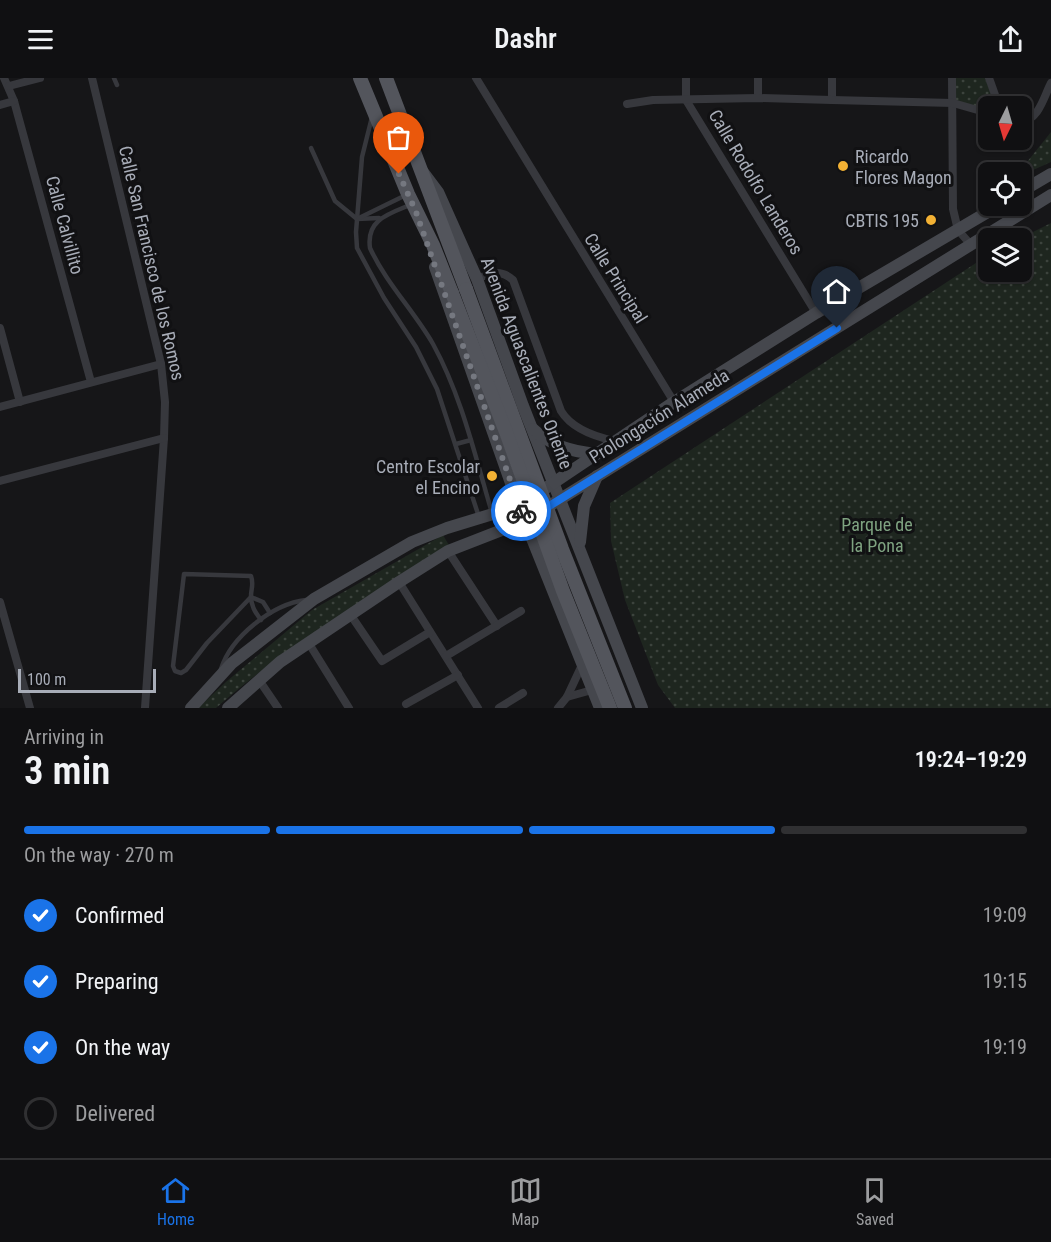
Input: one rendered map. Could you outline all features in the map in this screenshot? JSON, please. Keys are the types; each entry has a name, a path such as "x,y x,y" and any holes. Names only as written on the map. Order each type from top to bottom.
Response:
{"main road":[{"path":"360,78 412,203 433,245 506,432 563,591 610,708"},
{"name":"Avenida Aguascalientes Oriente","path":"386,78 558,538 626,708"},
{"name":"Avenida Aguascalientes Oriente","path":"422,171 438,192 477,279 532,428 642,708"},
{"path":"1032,185 1051,174"},
{"name":"Prolongación Alameda","path":"228,708 308,642 448,551 525,521 1051,195"},
{"path":"412,203 519,506 600,708"},
{"name":"Prolongación Alameda","path":"191,708 218,678 252,647 314,599 412,542 519,506 553,480 674,402 816,313 981,216"},
{"path":"532,428 558,446 595,454"},
{"path":"539,557 545,545 552,539 578,545 584,506 598,475"},
{"path":"513,486 523,490 535,490 553,480"}],"street":[{"path":"7,82 40,78"},
{"name":"Calle San Francisco de los Romos","path":"92,78 161,364 165,402 145,708"},
{"name":"Calle Principal","path":"476,78 674,402"},
{"path":"686,78 686,100"},
{"path":"758,78 758,98"},
{"path":"832,78 832,100"},
{"path":"952,78 953,209 958,230 971,245"},
{"path":"989,78 995,96"},
{"name":"Calle Calvillito","path":"7,82 91,382"},
{"path":"1032,116 1038,111 1051,83"},
{"path":"627,104 646,101 758,98 953,103 978,110"},
{"name":"Calle Rodolfo Landeros","path":"686,100 816,313"},
{"path":"0,105 14,101"},
{"path":"477,279 497,272 506,274 513,280 561,411 574,425 586,432 615,441"},
{"path":"0,328 20,402"},
{"path":"0,407 161,364"},
{"path":"0,481 164,438"},
{"path":"448,551 497,626"},
{"path":"399,582 478,708"},
{"path":"0,602 30,708"},
{"path":"446,656 521,611"},
{"path":"350,614 382,661 430,632"},
{"path":"308,642 349,708"},
{"path":"558,708 567,697 582,665"},
{"path":"406,704 458,675"},
{"path":"260,680 278,708"},
{"path":"567,697 592,690"},
{"path":"499,708 522,693"}],"lane":[{"path":"114,78 117,85"},
{"path":"373,112 363,157 356,241 363,261 416,347 437,389 480,518"},
{"path":"311,148 335,201 357,219 379,218 412,203"},
{"path":"357,219 412,203"},
{"path":"379,218 372,227 369,242 374,257 432,342 444,367 458,399 492,514"},
{"path":"356,241 369,242"},
{"path":"384,298 399,293"},
{"path":"456,444 471,440"},
{"path":"251,597 207,643 186,670 181,673 175,671 173,666 184,574 251,576 253,610 261,620"},
{"path":"251,597 263,602 270,613"},
{"path":"218,678 225,656 231,647 261,620 282,605 314,599"}],"green space":[{"path":"953,78 985,78 992,96 978,96 978,108 954,102"},
{"path":"1051,132 1051,162 1032,171 1032,162 1027,162"},
{"name":"Parque de la Pona","path":"1051,223 1051,708 675,708 658,685 625,600 611,541 610,503 978,262 978,282 1032,282 1032,232"},
{"path":"443,535 450,547 300,642 216,708 198,708 312,610"}],"way so far":[{"path":"399,174 416,212 521,511"}],"place":[{"name":"Ricardo Flores Magon","path":"843,166"},
{"name":"CBTIS 195","path":"931,220"},
{"name":"Centro Escolar el Encino","path":"492,476"}],"route":[{"path":"521,511 525,521 837,328"}]}
